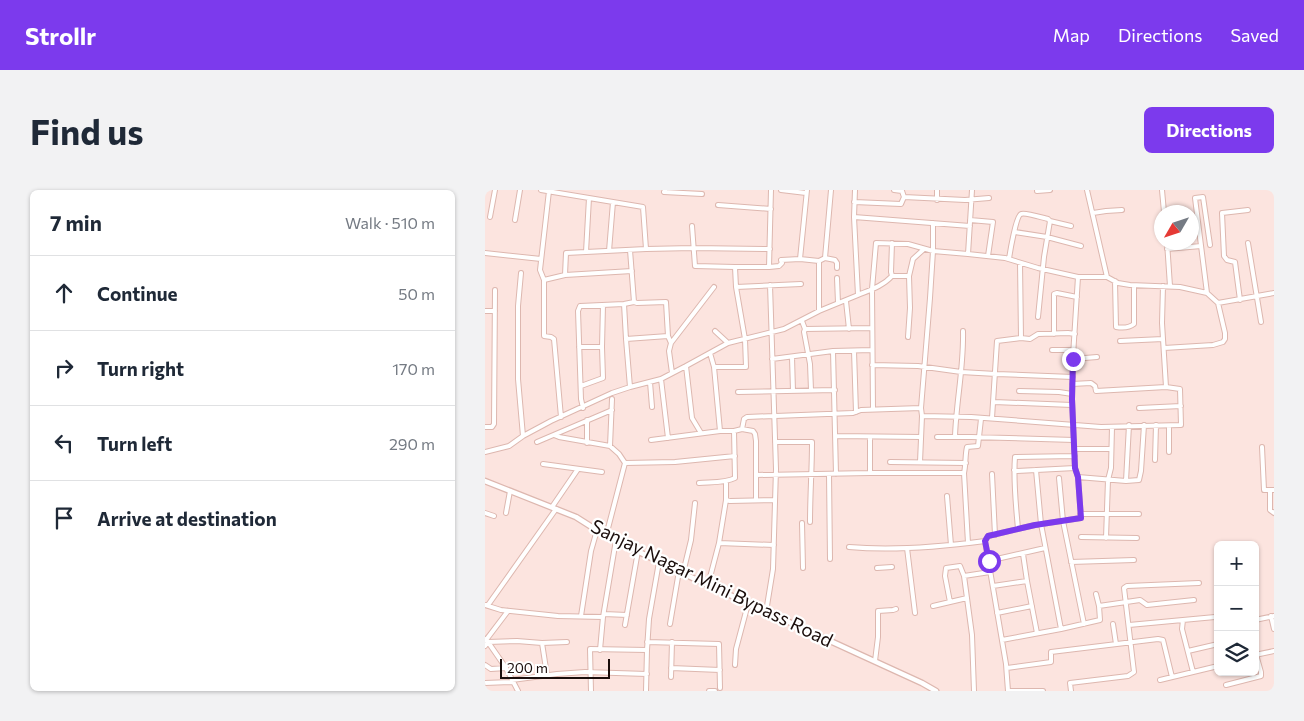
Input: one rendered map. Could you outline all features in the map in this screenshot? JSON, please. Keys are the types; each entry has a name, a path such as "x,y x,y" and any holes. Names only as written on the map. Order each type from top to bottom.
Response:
{"street":[{"path":"490,217 495,190"},
{"path":"515,220 520,190"},
{"path":"541,190 643,207 646,249"},
{"path":"665,190 665,192 702,194"},
{"path":"769,267 771,190"},
{"path":"781,190 806,191 800,259"},
{"path":"825,258 831,190"},
{"path":"855,190 853,218 858,295"},
{"path":"854,202 901,204 904,197 902,191 894,190"},
{"path":"937,190 937,200"},
{"path":"968,254 971,190"},
{"path":"1037,191 1050,190"},
{"path":"1087,190 1107,277"},
{"path":"1162,190 1163,205"},
{"path":"549,192 540,270 544,280 544,336 554,339 561,417"},
{"path":"904,197 937,200 989,198"},
{"path":"1207,292 1195,198 1203,197 1209,245"},
{"path":"586,252 589,198"},
{"path":"609,252 613,202"},
{"path":"718,205 771,209"},
{"path":"1093,213 1122,210"},
{"path":"1240,300 1235,262 1227,260 1224,256 1222,213 1248,210"},
{"path":"1009,259 1019,215 1026,214 1071,226"},
{"path":"853,218 970,226"},
{"path":"970,220 993,222 988,256"},
{"path":"1038,317 1039,296 1050,221"},
{"path":"920,462 923,367 933,251 933,223"},
{"path":"692,226 695,266 769,267 779,266 782,263 781,260 819,261 825,258 835,260 837,268"},
{"path":"1015,232 1081,246"},
{"path":"873,409 872,289 877,243 908,244 933,251 1009,259 1079,277 1107,277 1118,283 1134,286 1170,286 1207,292 1218,303 1225,340 1213,345 1164,348"},
{"path":"892,243 892,276"},
{"path":"1247,243 1261,322"},
{"path":"565,275 566,253 646,249 770,248"},
{"path":"908,337 909,276 913,259 925,249"},
{"path":"630,250 634,302"},
{"path":"1167,250 1170,286"},
{"path":"485,253 541,259"},
{"path":"819,261 819,311"},
{"path":"1020,263 1021,338"},
{"path":"714,367 746,367 745,339 735,267"},
{"path":"544,280 565,275 632,271"},
{"path":"521,273 518,306 518,380 523,436"},
{"path":"485,452 509,446 523,436 613,393 661,379 728,343 784,329 819,311 872,289 892,276 909,276"},
{"path":"1043,691 1008,691 1007,668 985,541 988,536 1041,524 1081,518 1078,477 1075,468 1072,406 1073,359 1079,277"},
{"path":"837,278 837,303"},
{"path":"1115,281 1116,327 1131,327 1134,324 1134,286"},
{"path":"737,287 801,284"},
{"path":"766,612 773,569 776,475 770,285"},
{"path":"672,373 669,351 671,343 714,286"},
{"path":"1163,286 1163,339 1166,387"},
{"path":"485,427 492,427 494,424 495,290"},
{"path":"1218,303 1274,293"},
{"path":"1054,334 1054,294 1077,297"},
{"path":"846,301 849,329"},
{"path":"583,408 579,347 578,311 580,306 666,302 671,343"},
{"path":"581,386 603,378 603,304"},
{"path":"624,304 631,387"},
{"path":"485,311 495,311"},
{"path":"802,321 810,364 811,390"},
{"path":"805,329 872,328"},
{"path":"715,330 728,343"},
{"path":"955,437 955,417 961,372 963,331"},
{"path":"992,418 997,341 1021,338 1030,339 1038,334 1069,332 1075,334"},
{"path":"626,338 669,336"},
{"path":"1120,340 1163,339"},
{"path":"579,347 602,347"},
{"path":"772,359 833,351 872,350"},
{"path":"1052,350 1074,350"},
{"path":"833,351 836,474"},
{"path":"854,351 856,412"},
{"path":"710,353 714,367 721,431"},
{"path":"792,357 793,391"},
{"path":"1073,359 1097,357"},
{"path":"872,365 918,366 961,372 1073,377"},
{"path":"686,366 692,418 701,434"},
{"path":"661,379 669,438"},
{"path":"650,382 652,407"},
{"path":"922,416 992,418 1101,427 1169,426 1181,424 1180,388 1096,391 1095,386 1091,383 1073,384"},
{"path":"737,392 835,390"},
{"path":"1019,391 1072,394"},
{"path":"610,446 612,399"},
{"path":"994,402 1072,406"},
{"path":"1139,408 1181,406"},
{"path":"742,429 744,418 747,417 853,414 873,409 921,408"},
{"path":"537,442 612,410"},
{"path":"968,543 964,473 967,447 978,446 981,419"},
{"path":"587,420 587,443"},
{"path":"1078,477 1136,481 1139,479 1144,425"},
{"path":"1155,460 1156,425"},
{"path":"1106,538 1112,426"},
{"path":"1126,480 1129,426"},
{"path":"1169,426 1169,452"},
{"path":"651,440 742,429 753,431 755,434 756,500"},
{"path":"699,483 734,480 734,431"},
{"path":"554,434 559,437 610,446 625,463 606,536"},
{"path":"836,436 921,437"},
{"path":"870,437 870,473"},
{"path":"937,437 1074,440"},
{"path":"775,442 812,442 810,522"},
{"path":"1263,447 1265,490 1272,490 1270,510 1274,513"},
{"path":"1074,450 1111,449"},
{"path":"625,463 675,462 735,456"},
{"path":"1018,529 1014,470 1015,457 1075,456"},
{"path":"890,462 966,463"},
{"path":"543,464 602,472"},
{"path":"1014,470 1075,468"},
{"path":"578,470 554,508 486,605 501,610 558,616 627,615"},
{"path":"1036,470 1041,524 1061,629"},
{"path":"756,475 964,473"},
{"path":"829,474 830,558"},
{"path":"992,474 995,535"},
{"path":"1059,478 1063,521 1084,624"},
{"name":"Sanjay Nagar Mini Bypass Road","path":"485,481 576,517 606,536 659,562 936,691"},
{"path":"708,585 719,543 726,500 726,481"},
{"path":"505,514 510,491"},
{"path":"947,496 951,546"},
{"path":"726,500 730,502 775,500"},
{"path":"670,624 681,572 691,540 695,503"},
{"path":"485,513 494,516"},
{"path":"1081,514 1139,514"},
{"path":"802,523 803,568"},
{"path":"581,616 591,551 597,530"},
{"path":"1081,537 1137,538"},
{"path":"600,650 616,540"},
{"path":"849,547 907,548 951,546 985,541"},
{"path":"719,543 774,545"},
{"path":"907,548 915,613"},
{"path":"989,561 1045,548"},
{"path":"625,625 638,551"},
{"path":"1023,554 1037,633"},
{"path":"1071,562 1135,560"},
{"path":"646,691 649,619 659,562"},
{"path":"950,602 945,576 946,568 961,566 972,635 975,691"},
{"path":"877,568 892,567"},
{"path":"964,576 990,572"},
{"path":"993,586 1027,581"},
{"path":"1071,691 1070,683 1128,676 1134,672 1124,588 1127,586 1199,584"},
{"path":"1002,640 1099,620 1099,606 1096,594"},
{"path":"933,606 967,598"},
{"path":"1099,606 1139,600 1147,604 1193,600"},
{"path":"735,665 736,649 749,604"},
{"path":"997,612 1032,606"},
{"path":"875,661 878,637 878,611 896,609"},
{"path":"486,642 508,611"},
{"path":"1259,619 1273,616 1274,629"},
{"path":"1129,625 1214,617"},
{"path":"1183,620 1182,629 1193,672"},
{"path":"1113,624 1116,644"},
{"path":"1007,668 1051,662 1051,652 1158,639 1163,640 1173,677"},
{"path":"486,642 567,642"},
{"path":"486,642 506,668 518,691"},
{"path":"647,642 719,644 720,688"},
{"path":"671,677 672,642"},
{"path":"542,643 547,675"},
{"path":"1188,651 1214,645"},
{"path":"591,691 590,650 647,650"},
{"path":"1259,654 1274,651"},
{"path":"485,665 491,669 506,668"},
{"path":"1226,685 1261,676 1259,665"},
{"path":"1159,680 1214,667"},
{"path":"671,668 719,670"},
{"path":"485,683 590,672 647,674"},
{"path":"709,691 715,691"}],"route":[{"path":"989,561 985,541 988,536 1035,525 1081,518 1078,477 1075,468 1072,399 1073,359"}]}
